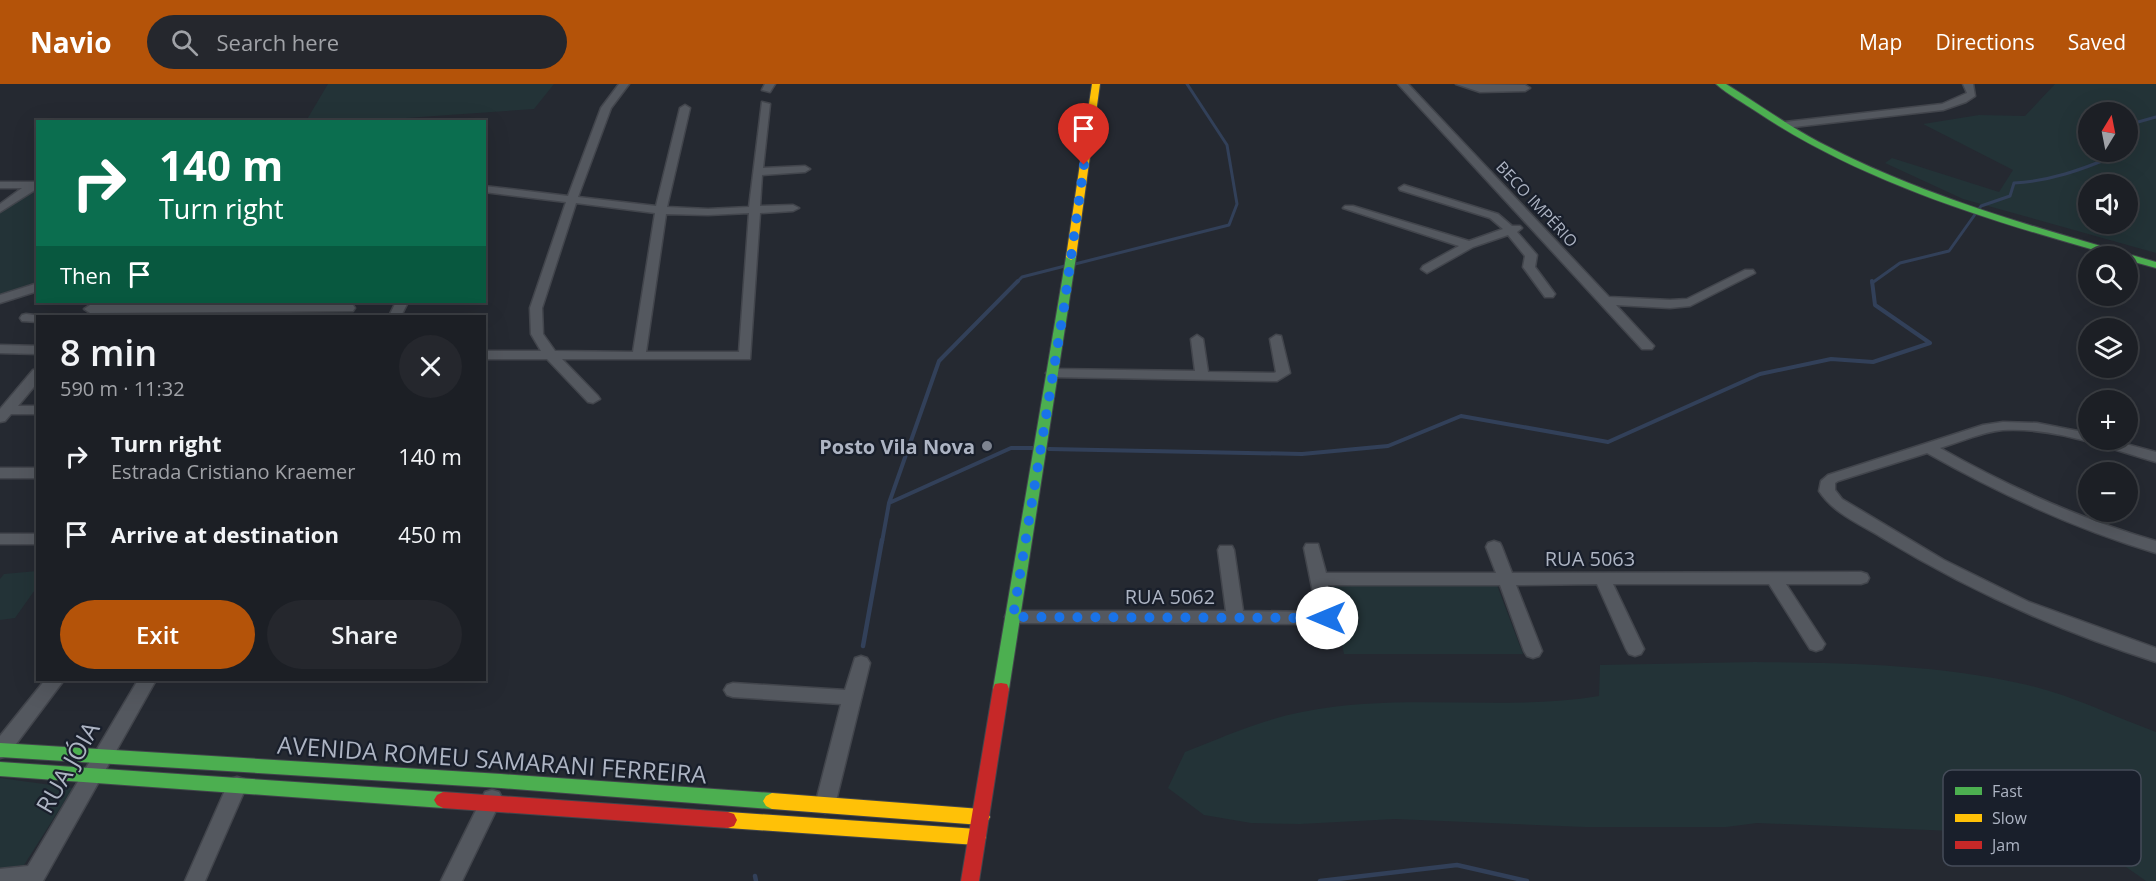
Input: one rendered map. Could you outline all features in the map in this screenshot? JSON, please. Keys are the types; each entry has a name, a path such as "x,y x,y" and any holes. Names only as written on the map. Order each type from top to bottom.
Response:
{"main road":[{"path":"970,881 1070,266 1096,84"},
{"path":"1720,84 1785,125 1837,154 1964,208 2156,265"},
{"name":"AVENIDA ROMEU SAMARANI FERREIRA","path":"0,750 501,781 981,817"},
{"path":"0,769 977,837"}],"street":[{"path":"593,399 551,356 537,334 536,308 606,108 624,84"},
{"name":"BECO IMPÉRIO","path":"1403,84 1647,346"},
{"path":"1461,84 1480,89 1525,88"},
{"path":"1785,125 1943,107 1972,94 1968,84"},
{"path":"486,355 745,356 754,209 765,104"},
{"path":"639,356 661,210 685,108"},
{"path":"757,172 806,169"},
{"path":"0,185 35,185"},
{"path":"0,208 35,185"},
{"path":"1404,188 1494,216 1508,228 1531,255 1532,260 1528,267 1549,294"},
{"path":"486,189 661,210 708,212 794,207"},
{"path":"1349,208 1469,245"},
{"path":"1427,269 1469,245 1508,228 1534,225"},
{"path":"1604,301 1670,304 1690,302 1749,273"},
{"path":"0,299 36,288"},
{"path":"91,309 348,309"},
{"path":"1197,339 1202,376"},
{"path":"1053,373 1281,376 1284,374 1276,339"},
{"path":"0,350 36,350"},
{"path":"2,409 16,398 36,375"},
{"path":"2,409 36,410"},
{"path":"2078,435 2037,427 1988,428 1833,478 1828,481 1827,491 1845,509 1938,564 2023,606 2156,655"},
{"path":"2138,445 2156,448"},
{"path":"1929,448 2049,511 2156,548"},
{"path":"2131,450 2156,457"},
{"path":"0,473 36,473"},
{"path":"0,539 36,539"},
{"path":"1494,546 1533,651"},
{"path":"1312,548 1318,579"},
{"path":"1226,550 1235,618"},
{"path":"1774,578 1816,644"},
{"name":"RUA 5063","path":"1318,579 1861,578"},
{"name":"RUA 5062","path":"1013,617 1327,618 1318,579"},
{"path":"1602,579 1635,649"},
{"path":"825,805 861,663"},
{"path":"0,750 54,681"},
{"name":"RUA JÓIA","path":"33,878 146,681"},
{"path":"733,690 853,698"},
{"path":"451,881 501,781"},
{"path":"195,881 237,785"},
{"path":"0,878 33,878"}],"shaded area":[{"path":"328,84 554,84 534,109 377,120 307,120"},
{"path":"2055,84 2156,84 2156,253 2138,248 2138,246 2088,234 2138,234 2138,174 2078,174 2078,231 1963,199 1885,163 1892,158 1999,192 2013,170 1923,124 1979,115 2025,116"},
{"path":"32,190 36,190 36,285 0,297 0,213"},
{"path":"36,571 36,588 15,618 0,620 0,579 4,574"},
{"path":"1497,585 1523,654 1344,654 1329,586"},
{"path":"1755,662 1889,666 1990,677 2057,693 2156,732 2156,881 2146,881 2125,866 2141,866 2141,770 1943,770 1943,831 1757,823 1726,827 1585,827 1395,819 1300,824 1251,823 1204,815 1168,788 1185,752 1287,715 1339,706 1376,703 1525,702 1599,696 1600,665"},
{"path":"0,778 73,788 24,865 0,868"}],"waterway":[{"path":"1075,264 1229,225 1237,204 1227,145 1187,84"},
{"path":"2138,122 2156,117"},
{"path":"1872,283 1900,263 1949,251 1981,206 2010,196 2014,183 2065,174 2100,162"},
{"path":"1018,281 1022,277 1065,266"},
{"path":"889,503 939,361 1018,281"},
{"path":"1049,449 1302,454 1388,446 1461,416 1608,442 1760,374 1831,359 1873,362 1930,343 1875,305 1872,283"},
{"path":"889,503 1011,448 1035,448"},
{"path":"882,542 889,503"},
{"path":"863,646 882,540"},
{"path":"1320,881 1457,865 1527,881"},
{"path":"755,876 756,881"}],"traffic: fast":[{"path":"1720,84 1817,145 1899,182 2026,227 2156,265"},
{"path":"1001,689 1071,257"},
{"path":"0,750 501,781 772,801"},
{"path":"0,769 443,800"}],"traffic: slow":[{"path":"1071,257 1096,84"},
{"path":"772,801 981,817"},
{"path":"728,820 977,837"}],"traffic: jam":[{"path":"970,881 1001,689"},
{"path":"443,800 728,820"}],"place":[{"name":"Posto Vila Nova","path":"987,446"}],"route":[{"path":"1084,165 1064,307 1013,617 1327,618"}]}
